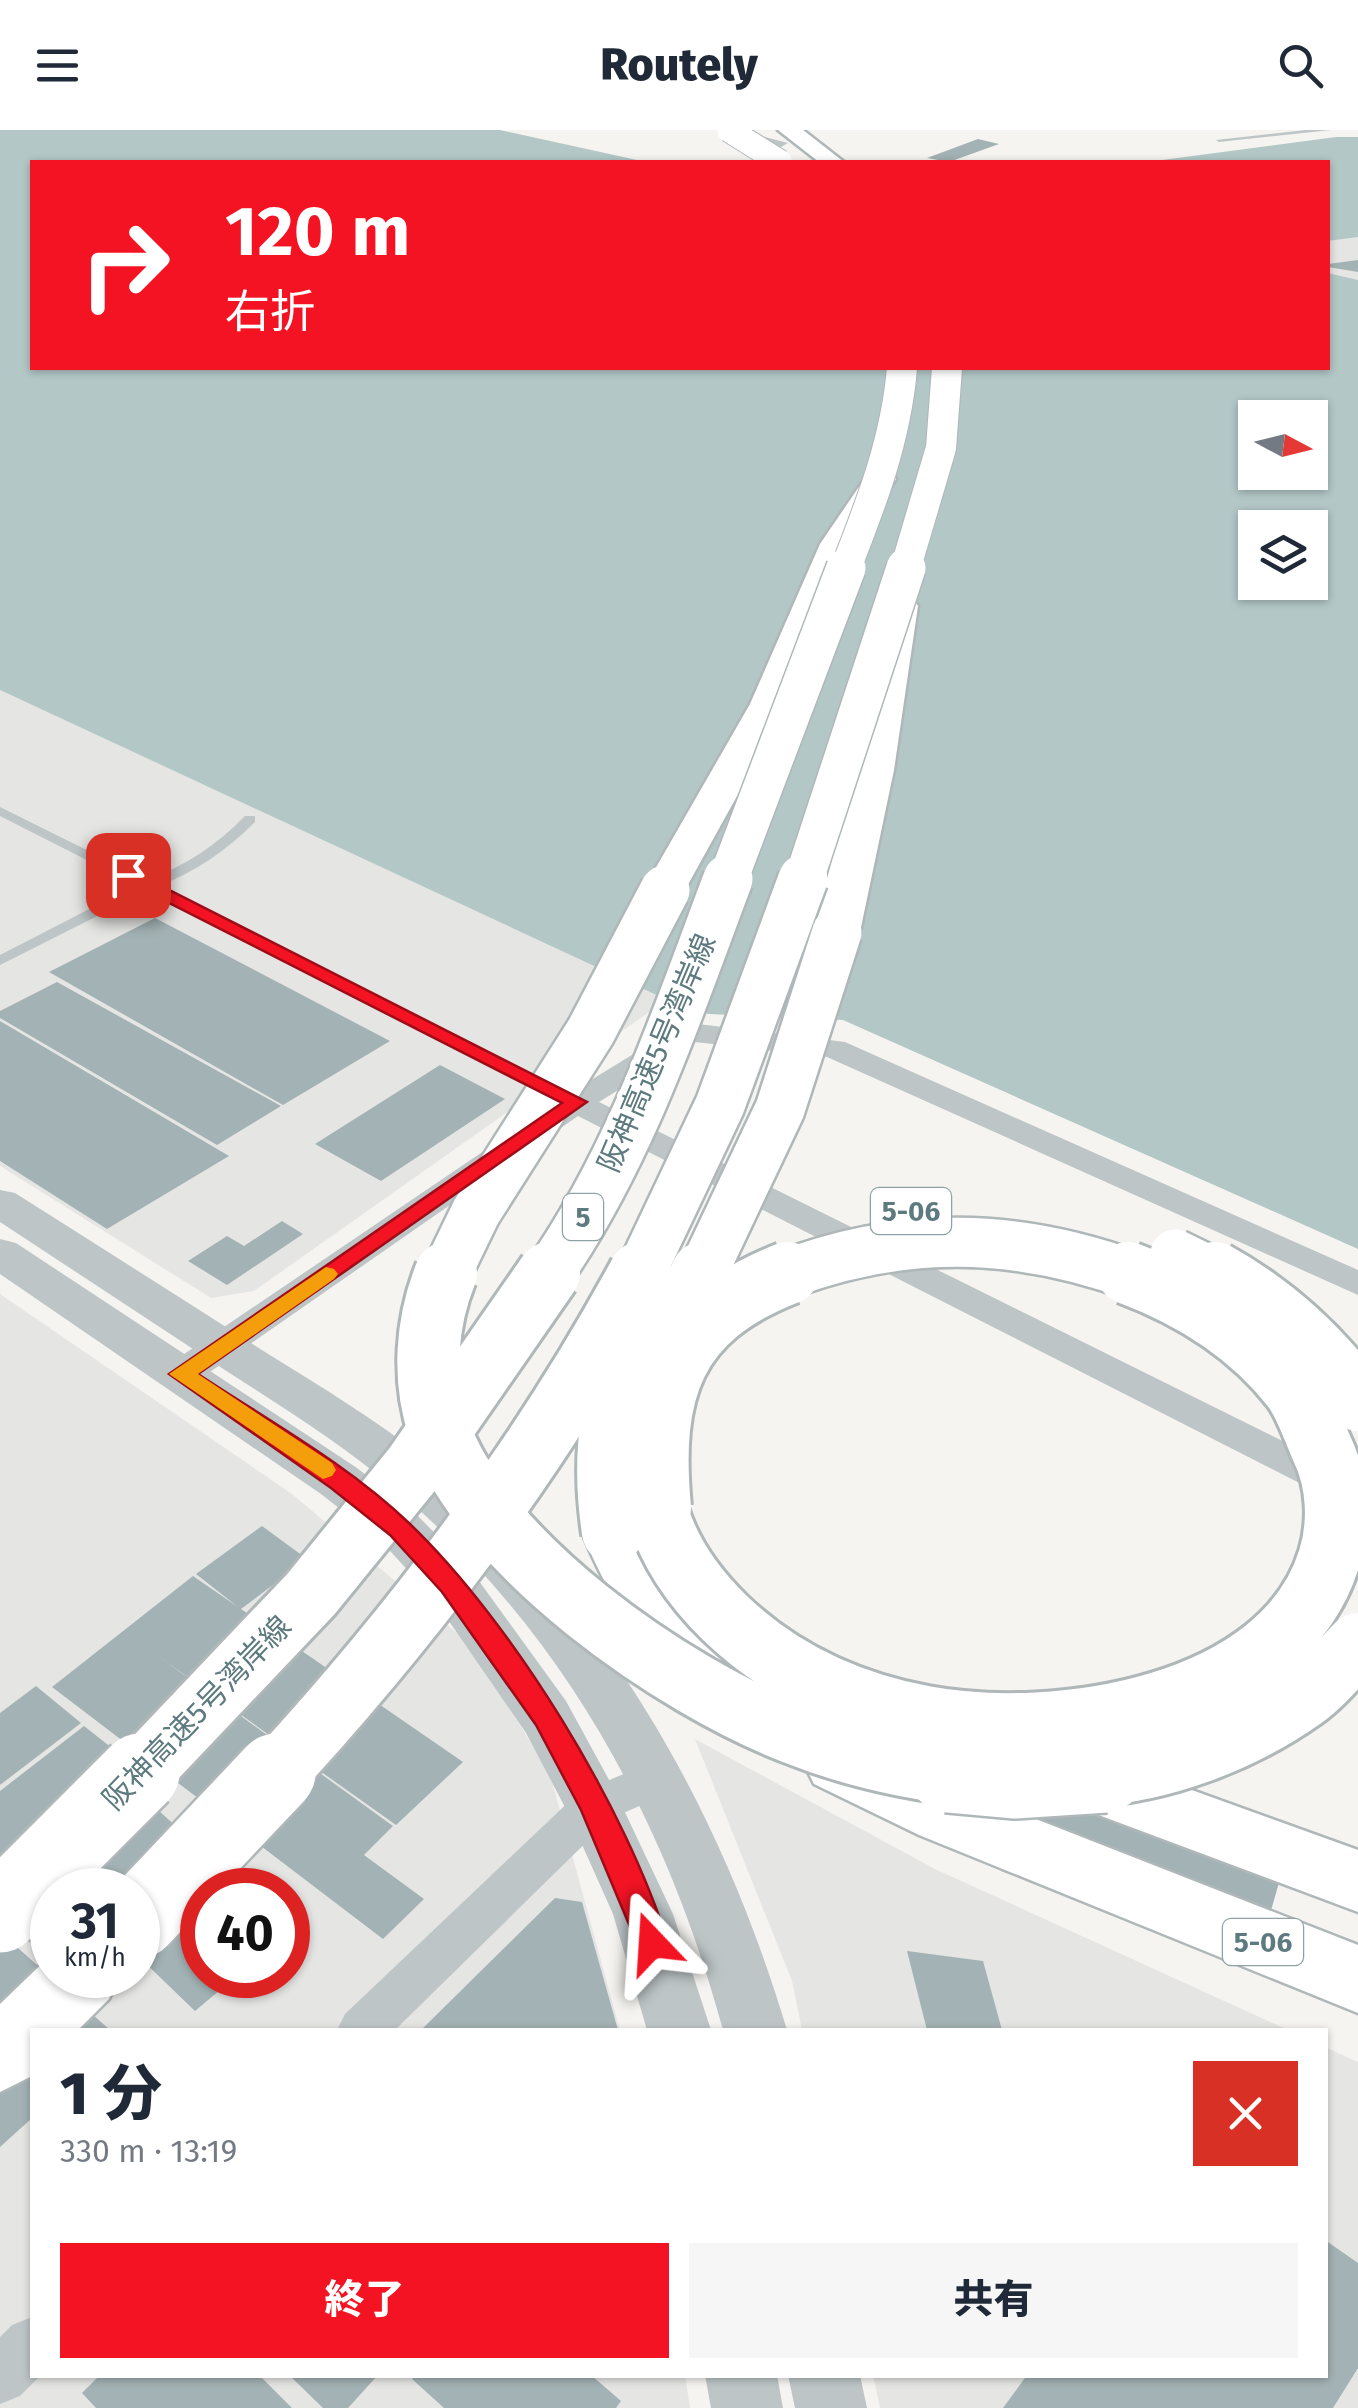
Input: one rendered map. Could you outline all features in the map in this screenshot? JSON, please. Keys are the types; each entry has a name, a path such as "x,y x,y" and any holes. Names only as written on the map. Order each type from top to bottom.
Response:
{"highway":[{"path":"729,130 827,160"},
{"path":"754,130 795,160"},
{"path":"814,130 848,160"},
{"name":"阪神高速5号湾岸線","path":"0,1913 170,1744 311,1594 415,1466 560,1258 612,1164 654,1075 880,479 898,413 902,370"},
{"path":"160,1895 327,1714 435,1584 531,1454 604,1337 662,1232 732,1074 821,826 930,497 942,446 946,370"},
{"path":"880,479 837,544 768,704 611,993 566,1074 464,1236 442,1284 431,1324 428,1365 432,1407 450,1452 504,1532 538,1567 620,1632 746,1711 794,1734 853,1755 916,1770 1049,1779 1105,1774 1196,1753 1257,1728 1300,1704 1336,1673 1358,1644"},
{"name":"5-06","path":"904,574 882,743 864,833 808,1032 784,1102 678,1324 655,1391 648,1428 648,1470 653,1508 668,1544 713,1607 745,1636 831,1688 872,1705 919,1715 1016,1724 1120,1714 1171,1700 1214,1681 1261,1650 1307,1603 1326,1572 1335,1539 1337,1503 1321,1437 1306,1406 1263,1353 1204,1309 1133,1274 1050,1250 927,1241 849,1251 779,1275 717,1312 684,1348 663,1392 656,1427 637,1520 628,1571 648,1607 676,1642 741,1698 803,1743 874,1783 1358,1979"},
{"name":"5-06","path":"1358,1400 1327,1359 1272,1308 1237,1285 1151,1244 1060,1220 930,1210 810,1226 767,1241 724,1263 664,1310 641,1339 624,1373 606,1449 607,1493 637,1520 674,1544 718,1606 750,1634 832,1684 1358,1881"},
{"path":"0,2056 59,1998"}],"street":[{"path":"721,130 784,145"},
{"path":"201,1360 576,1102 690,1032 834,1050 1358,1284"},
{"path":"576,1102 1358,1495"},
{"path":"0,1203 201,1360 311,1461 399,1528 452,1584 546,1718 594,1806 644,1914 678,2028"},
{"path":"0,1253 201,1360 357,1435 432,1492 504,1564 571,1644 634,1738 694,1852 744,1986 754,2028"},
{"path":"364,2028 594,1806 656,1779"},
{"path":"0,2376 30,2347"},
{"path":"742,2378 747,2408"},
{"path":"825,2378 830,2408"}],"lane":[{"path":"1219,140 1328,130"},
{"path":"0,811 576,1102"},
{"path":"0,961 148,884 173,877 224,847 250,819"}],"shaded area":[{"path":"0,130 500,130 637,160 30,160 30,370 1330,370 1330,273 1358,280 1358,1249 843,1020 689,1010 0,690"},
{"path":"1358,137 1358,237 1330,241 1330,160 1162,160"},
{"path":"1358,237 1358,280 1330,273 1330,241"},
{"path":"0,690 669,998 254,1291 211,1298 0,1166"},
{"path":"0,1294 292,1494 470,1644 550,1774 619,2028 30,2028 30,2378 685,2378 690,2408 0,2408"},
{"path":"695,1739 935,1869 1284,2028 802,2028 792,1981"},
{"path":"1328,2048 1358,2062 1358,2408 880,2408 874,2378 1328,2378"}],"building":[{"path":"978,139 999,144 955,160 927,158"},
{"path":"1358,260 1358,272 1330,267 1330,264"},
{"path":"155,918 390,1041 283,1105 49,972"},
{"path":"57,982 281,1106 217,1145 0,1018 0,1011"},
{"path":"0,1021 229,1156 107,1229 0,1161"},
{"path":"440,1065 505,1099 381,1181 315,1144"},
{"path":"282,1221 303,1234 227,1285 188,1261 227,1236 244,1246"},
{"path":"262,1526 307,1559 241,1609 463,1762 396,1825 158,1656 393,1826 364,1855 424,1899 383,1939 310,1883 310,1868 290,1868 52,1687 193,1576 238,1607 196,1574"},
{"path":"36,1686 81,1723 0,1785 0,1713"},
{"path":"84,1726 131,1763 7,1862 0,1856 0,1791"},
{"path":"1054,1742 1295,1827 1255,1966 1001,1871"},
{"path":"124,1779 222,1868 180,1868 180,1997 160,1977 160,1868 80,1868"},
{"path":"555,1898 582,1902 617,2028 423,2028"},
{"path":"0,1932 30,1959 30,1998 74,1998 108,2028 30,2028 30,2120 0,2147"},
{"path":"907,1951 983,1961 1001,2028 926,2028"},
{"path":"182,1998 211,1998 195,2011"},
{"path":"1328,2242 1358,2263 1358,2368 1333,2408 1003,2408 1025,2378 1328,2378"},
{"path":"97,2378 262,2378 292,2408 96,2408 82,2393"},
{"path":"292,2378 375,2378 348,2408 323,2408"},
{"path":"594,2378 621,2401 616,2408 444,2408 412,2379"}],"slow traffic":[{"path":"323,1470 181,1374 326,1274"}],"route":[{"path":"128,875 576,1102 181,1374 340,1481 399,1528 452,1584 546,1718 594,1806 644,1914 652,1943"}]}
